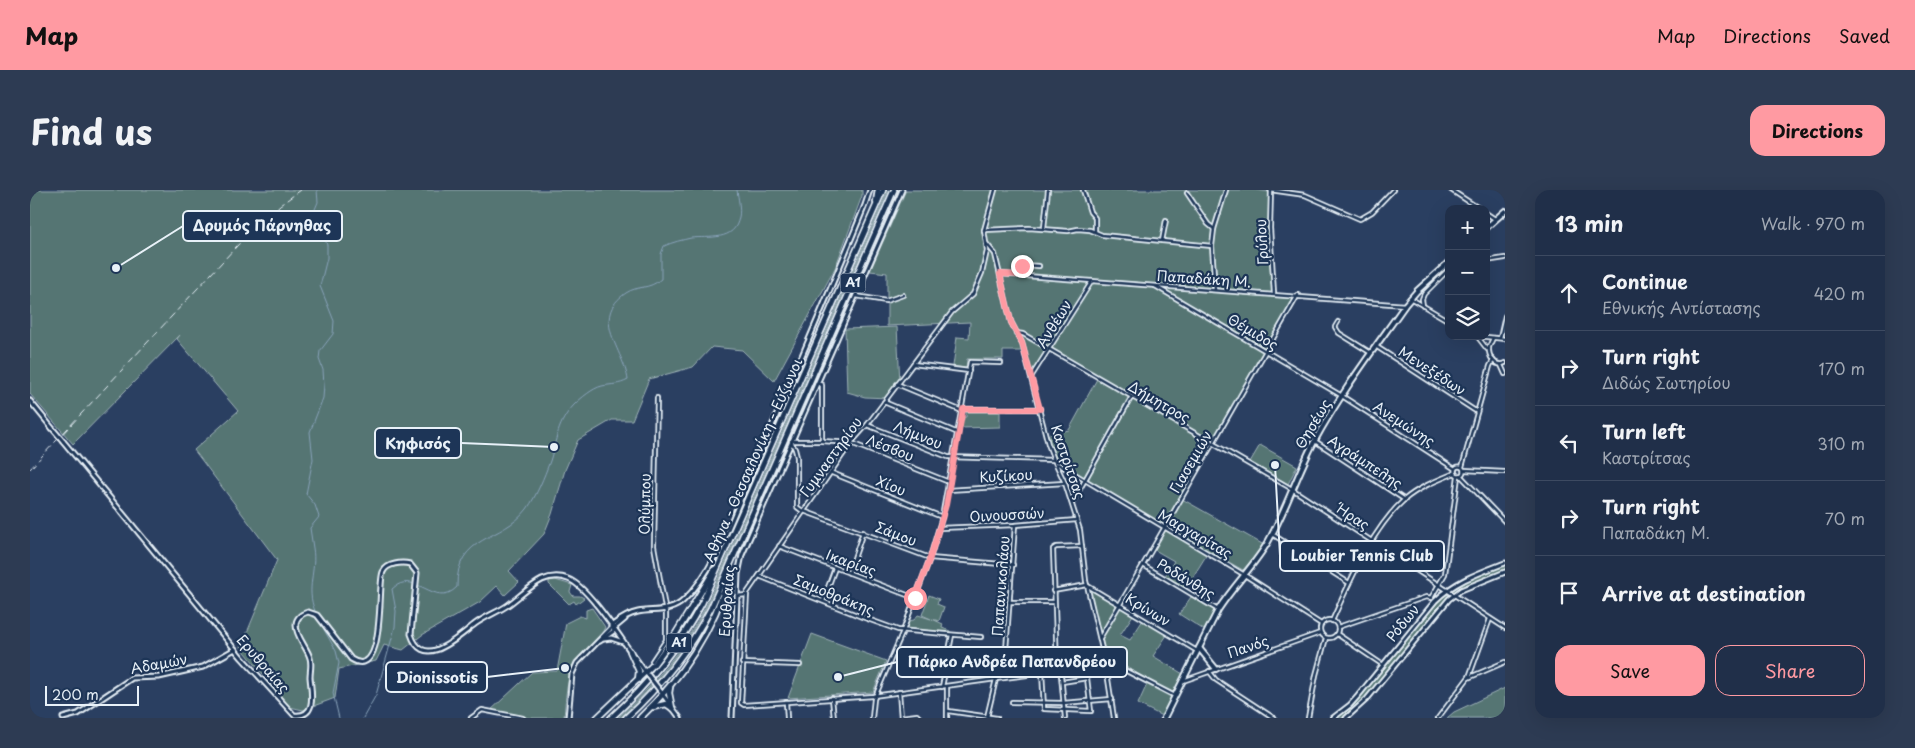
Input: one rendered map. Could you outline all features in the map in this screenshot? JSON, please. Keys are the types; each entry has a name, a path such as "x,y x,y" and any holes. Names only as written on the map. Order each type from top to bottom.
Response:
{"highway":[{"path":"874,211 878,190"},
{"name":"Αθήνα - Θεσσαλονίκη - Εύζωνοι","path":"612,718 642,689 676,648 702,603 883,190"},
{"name":"Αθήνα - Θεσσαλονίκη - Εύζωνοι","path":"626,718 662,681 692,642 711,608 894,190"},
{"path":"597,718 623,693 647,674 653,663 673,638 724,553"},
{"path":"640,718 671,686 695,649 712,619 728,579 733,557"},
{"path":"630,651 639,671 636,682"},
{"path":"671,686 669,693 672,708"},
{"path":"652,707 662,704 672,708"}],"main road":[{"path":"568,718 574,670 593,645 627,616 639,612 665,610 679,605 705,574 820,316 870,190"},
{"name":"Ερυθραίας","path":"732,718 737,596 739,568 744,548 902,190"},
{"path":"1490,225 1505,211"},
{"name":"Θησέως","path":"1164,718 1218,610 1243,574 1260,554 1272,534 1315,441 1342,396 1410,298 1445,266"},
{"name":"Ερυθραίας","path":"30,402 235,649 290,713 296,716 308,712 312,706 310,656 296,630 296,623 299,617 308,612 317,615 350,658 355,661 364,662 372,655 377,633 384,570 394,564 408,564 417,570 411,634 417,646 429,650 438,649 450,644 477,622 503,608 540,581 554,577 567,578 577,583 624,642 680,718"},
{"name":"Ρόδων","path":"1333,718 1350,705 1383,666 1433,600 1447,589 1464,580 1505,563"},
{"name":"Ρόδων","path":"1346,718 1367,699 1455,594 1505,572"},
{"path":"619,636 619,627 627,616"},
{"path":"593,645 622,622"},
{"path":"601,640 611,638 624,642"},
{"name":"Αδαμών","path":"63,718 78,714 132,678 159,677 203,668 235,649"},
{"path":"1199,650 1216,669"}],"street":[{"name":"Καστρίτσας","path":"995,190 984,230 986,243 995,254 1009,315 1022,343 1054,460 1065,483 1077,520 1087,585 1100,638 1114,718"},
{"path":"1044,229 1048,190"},
{"path":"1083,190 1090,212 1095,218 1095,232"},
{"path":"1215,290 1212,246 1214,229 1226,190"},
{"path":"1270,190 1305,195 1360,219 1372,212 1392,190"},
{"name":"Γρύλου","path":"1270,190 1274,294"},
{"path":"1452,190 1474,205"},
{"path":"1187,193 1208,225 1214,229"},
{"path":"1490,216 1496,220"},
{"path":"1162,241 1166,220"},
{"path":"984,230 1044,229 1068,231 1078,229 1102,235 1212,246"},
{"name":"Γυμναστηρίου","path":"786,701 744,705 742,703 746,596 797,520 832,473 850,443 867,425 952,312 970,299 984,263 986,243"},
{"path":"1490,260 1505,258"},
{"path":"1022,275 1022,266 1039,266"},
{"name":"Παπαδάκη Μ.","path":"1000,274 1298,295 1405,305"},
{"path":"1423,306 1422,299 1424,294 1445,274"},
{"name":"Ανθέων","path":"1031,377 1050,350 1092,280"},
{"name":"Θέμιδος","path":"1154,285 1342,396"},
{"path":"856,296 886,301 903,295"},
{"name":"Γιασεμιών","path":"1100,638 1144,565 1298,295"},
{"path":"1410,298 1445,319"},
{"path":"1500,338 1505,316"},
{"path":"1338,322 1335,326 1338,333 1372,353"},
{"name":"Δήμητρος","path":"1016,333 1023,334 1131,398 1292,489"},
{"path":"1490,338 1505,339"},
{"path":"1488,350 1494,338"},
{"path":"1481,340 1493,360 1501,365 1505,374"},
{"name":"Μενεξέδων","path":"1377,347 1477,412"},
{"path":"1338,627 1426,598 1433,600 1445,574 1460,476 1493,360"},
{"path":"872,718 875,695 903,631 939,528 954,458 970,362 1001,362"},
{"path":"1501,365 1505,363"},
{"path":"913,364 969,371"},
{"path":"817,383 822,386 822,441"},
{"path":"897,384 962,410 1040,409"},
{"name":"Ανεμώνης","path":"1342,396 1455,471 1505,522"},
{"name":"Ολύμπου","path":"653,663 666,640 665,610 654,546 657,398"},
{"path":"1072,503 1131,398"},
{"path":"884,402 958,433"},
{"name":"Λήμνου","path":"867,425 954,458 1054,460"},
{"path":"791,441 797,457 797,520"},
{"name":"Λέσβου","path":"791,441 850,443 949,482"},
{"name":"Αγράμπελης","path":"1315,441 1404,500"},
{"name":"Μαργαρίτας","path":"1057,464 1243,574 1321,624"},
{"path":"1332,621 1349,584 1372,542 1404,500 1455,471 1463,469 1505,472"},
{"name":"Χίου","path":"832,473 942,517"},
{"name":"Κυζίκου","path":"948,490 1065,483"},
{"name":"Ήρας","path":"1292,489 1505,628"},
{"name":"Σάμου","path":"796,507 930,558 1013,565"},
{"name":"Οινουσσών","path":"939,528 1015,526 1077,520"},
{"name":"Παπανικολάου","path":"1004,678 1015,526"},
{"path":"849,573 863,532"},
{"path":"1272,534 1349,584"},
{"name":"Ικαρίας","path":"779,546 915,598"},
{"path":"1065,718 1053,602 1053,548 1082,546"},
{"name":"Ροδάνθης","path":"1144,565 1218,610"},
{"path":"823,602 835,568"},
{"name":"Σαμοθράκης","path":"759,576 862,617 903,631 981,637"},
{"path":"1054,591 1087,585"},
{"name":"Κρίνων","path":"1087,585 1199,650"},
{"path":"737,596 746,596"},
{"path":"1009,602 1053,602"},
{"path":"1438,718 1468,678 1490,619"},
{"path":"1326,638 1320,632 1321,624 1332,621"},
{"path":"1332,621 1338,627"},
{"path":"1337,634 1338,627"},
{"name":"Πανός","path":"1183,681 1320,632"},
{"path":"1337,634 1383,666"},
{"path":"1326,638 1337,634"},
{"path":"942,687 952,635"},
{"path":"1308,718 1326,638"},
{"path":"787,718 786,701 875,695 1004,678 1042,671 1102,652"},
{"path":"1104,660 1175,696"},
{"path":"1468,678 1505,662"},
{"path":"742,663 800,665"},
{"path":"1042,671 1045,710 1092,710 1087,678 1062,682"},
{"path":"1209,671 1216,680 1274,718"},
{"path":"987,717 996,679"},
{"path":"947,686 947,718"},
{"path":"899,692 901,717 917,715 920,718"},
{"path":"832,698 834,718"},
{"path":"1012,702 1063,703 1112,699"},
{"path":"471,718 482,710 523,718"},
{"path":"948,711 997,718"}],"green space":[{"path":"30,190 862,190 862,196 835,268 774,381 742,350 712,347 693,367 649,379 632,420 612,420 578,440 565,470 544,534 509,571 519,582 505,595 497,586 480,602 422,635 403,650 384,645 376,661 339,669 335,698 303,710 290,707 241,647 277,560 194,450 238,411 177,339 180,335 73,444 30,394"},
{"path":"888,190 707,606 689,637 668,666 646,693 618,718 644,693 678,652 706,606"},
{"path":"906,190 1256,190 1269,192 1269,244 1272,295 1296,297 1163,528 1054,460 1046,435 1069,430 1097,379 1050,350 1031,376 1025,351 1003,351 1003,359 967,359 966,368 953,366 957,337 969,338 970,322 887,326 887,273 870,271"},
{"path":"897,327 900,382 888,398 865,397 847,392 845,329"},
{"path":"966,412 1000,412 1000,427 960,428 964,417 966,417"},
{"path":"1260,445 1297,466 1288,484 1250,462"},
{"path":"1182,499 1264,545 1243,570 1209,551 1186,588 1165,576 1174,561 1153,549"},
{"path":"1505,565 1505,570 1454,592 1451,590 1468,580"},
{"path":"555,580 572,585 570,592 573,596 584,598 576,604 574,601 569,604 549,584 549,581"},
{"path":"1089,588 1133,615 1120,635 1130,640 1143,620 1167,635 1153,656 1183,674 1162,716 1138,704 1149,680 1105,655"},
{"path":"1448,592 1448,597 1366,697 1344,718 1335,718 1359,698 1435,604"},
{"path":"929,595 939,599 937,604 944,607 939,621 932,619 943,624 942,628 950,631 949,634 904,631 908,621 914,620 918,615 931,619 922,615"},
{"path":"1191,597 1215,610 1204,630 1179,614"},
{"path":"592,608 605,627 598,638 582,654 573,669 568,684 564,718 530,718 490,711 532,672 557,671 566,623 580,616 586,618 586,610"},
{"path":"812,634 886,661 873,692 788,698"},
{"path":"1505,688 1505,718 1447,718 1454,712"}],"waterway":[{"path":"315,611 311,595 314,556 310,528 319,517 315,505 306,494 313,459 310,432 323,398 324,385 323,370 319,359 320,351 333,334 334,321 320,286 327,258 327,245 322,230 313,214 318,202 317,190"},
{"path":"363,718 376,695 395,627 396,611 392,589 400,584 409,583 433,592 449,593 457,587 459,570 464,557 472,548 482,540 517,520 527,509 543,480 558,432 568,412 580,399 595,389 628,380 609,324 610,313 615,303 626,293 652,285 661,279 661,254 664,246 691,238 720,236 732,231 737,225 740,214 737,190"},
{"path":"317,617 336,651 339,663 333,693 339,718"}],"railway":[{"path":"30,469 249,233 280,205 301,190"}],"place":[{"name":"Δρυμός Πάρνηθας","path":"116,268"},
{"name":"Κηφισός","path":"554,447"},
{"name":"Loubier Tennis Club","path":"1275,465"},
{"name":"Dionissotis","path":"565,668"},
{"name":"Πάρκο Ανδρέα Παπανδρέου","path":"838,677"}],"route":[{"path":"915,598 930,558 946,505 963,409 1040,409 1022,343 1013,329 1000,274 1022,275 1022,266"}]}
